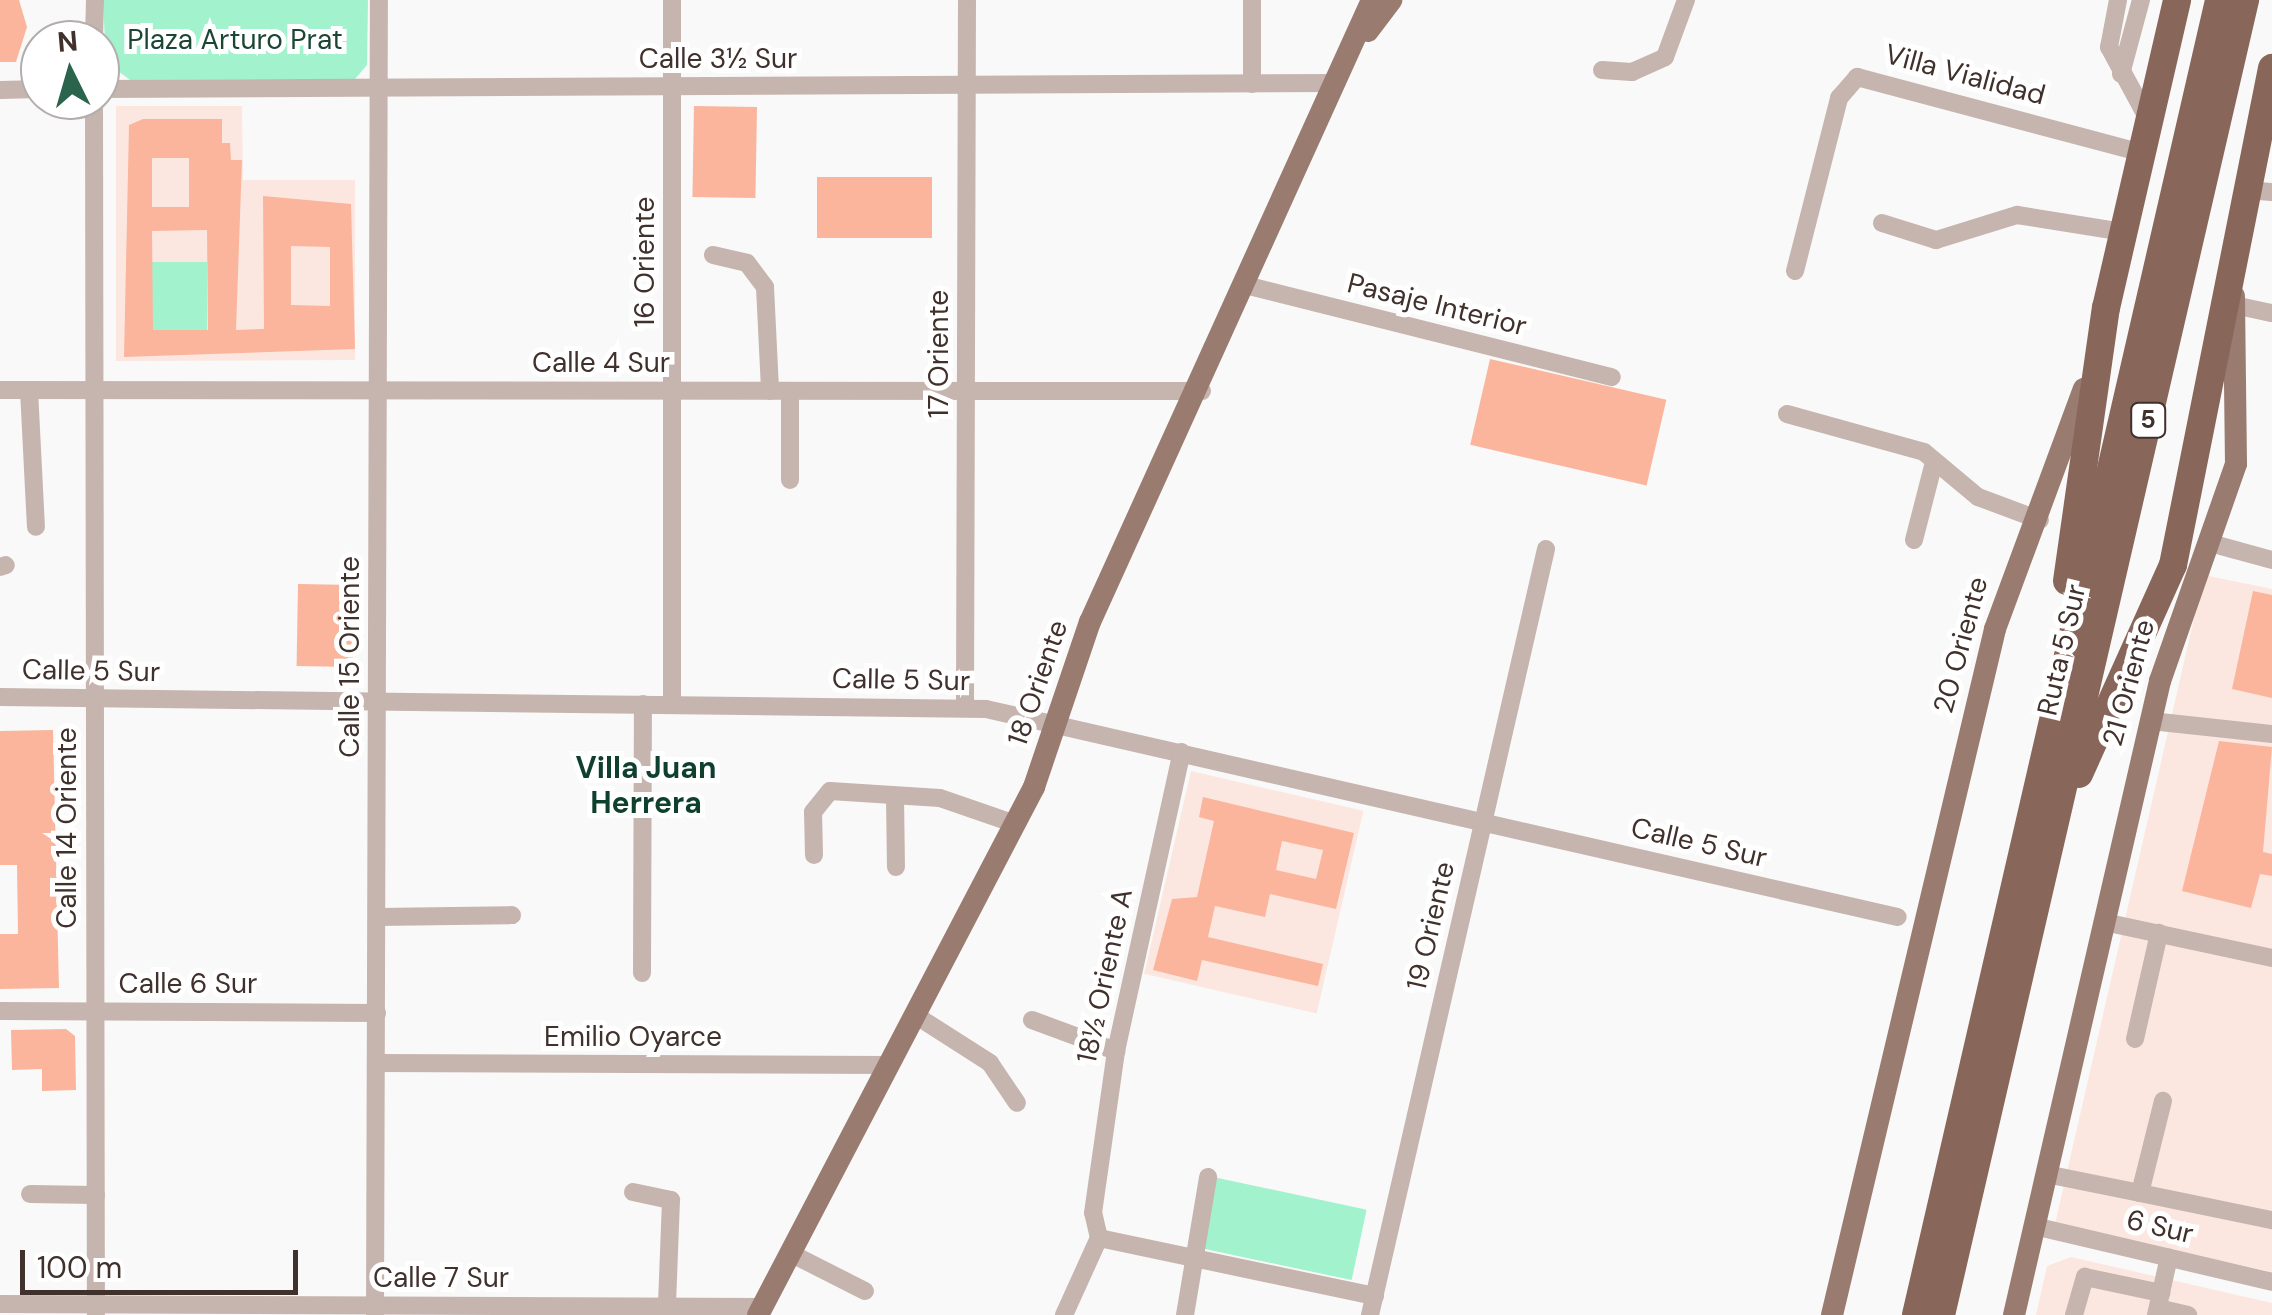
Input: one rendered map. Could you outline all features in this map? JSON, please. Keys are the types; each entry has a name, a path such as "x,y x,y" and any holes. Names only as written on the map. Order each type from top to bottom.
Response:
{"highway":[{"path":"2153,0 2166,46"},
{"name":"20 Oriente","path":"2106,308 2177,0"},
{"name":"Ruta 5 Sur","path":"1922,1310 2058,692 2219,0"},
{"name":"Ruta 5 Sur","path":"1922,1310 2052,840 2245,0"},
{"name":"21 Oriente","path":"2233,262 2258,191 2272,68"},
{"path":"2052,840 2170,576 2233,262"},
{"path":"2058,692 2106,308"}],"main road":[{"name":"18 Oriente","path":"761,1311 1015,824 1058,724 1090,622 1202,391 1372,0"},
{"name":"18 Oriente","path":"1348,57 1391,0"},
{"name":"21 Oriente","path":"2014,1315 2151,721 2238,446 2233,262"},
{"name":"20 Oriente","path":"1832,1315 1995,629 2040,520 2106,308"}],"street":[{"name":"Calle 15 Oriente","path":"376,1310 379,0"},
{"name":"16 Oriente","path":"672,0 672,704"},
{"name":"17 Oriente","path":"965,708 967,0"},
{"path":"1252,0 1252,84"},
{"path":"1602,70 1632,72 1664,57 1686,0"},
{"path":"2118,0 2108,36 2121,74 2149,121"},
{"path":"2121,74 2141,0"},
{"path":"2132,32 2166,46"},
{"name":"Villa Vialidad","path":"1796,271 1839,98 1857,77 2142,154"},
{"name":"Calle 3½ Sur","path":"120,89 1336,83"},
{"name":"Calle 14 Oriente","path":"94,120 96,1310"},
{"path":"1882,223 1936,240 2017,215 2123,232"},
{"path":"714,254 746,263 765,286 770,391"},
{"name":"Pasaje Interior","path":"1249,286 1612,377"},
{"path":"2234,305 2272,312"},
{"name":"Calle 4 Sur","path":"0,390 1202,391"},
{"path":"29,390 36,527"},
{"path":"790,391 790,480"},
{"path":"1788,414 1906,445 1997,508 2040,520"},
{"path":"1914,540 1934,462"},
{"path":"2210,543 2272,560"},
{"name":"19 Oriente","path":"1373,1306 1546,550"},
{"name":"Calle 5 Sur","path":"0,697 965,708 1058,724 1898,917"},
{"path":"642,973 643,704"},
{"path":"2151,721 2272,734"},
{"name":"18½ Oriente A","path":"1099,1238 1093,1213 1116,1051 1182,752"},
{"path":"896,797 896,867"},
{"path":"814,855 816,798 940,798 1015,824"},
{"path":"377,917 512,915"},
{"path":"2104,922 2272,958"},
{"path":"2135,1039 2158,934"},
{"name":"Calle 6 Sur","path":"0,1011 376,1013"},
{"path":"915,1015 990,1063 1017,1103"},
{"path":"1032,1020 1116,1051"},
{"name":"Emilio Oyarce","path":"376,1063 888,1065"},
{"path":"2140,1192 2163,1101"},
{"path":"2046,1174 2272,1220"},
{"path":"1184,1315 1189,1257 1208,1177"},
{"path":"633,1192 670,1200 667,1306"},
{"path":"30,1194 96,1196"},
{"name":"6 Sur","path":"2034,1226 2272,1282"},
{"path":"1064,1315 1099,1238 1189,1257 1373,1306"},
{"path":"790,1253 865,1291"},
{"path":"2159,1305 2169,1258"},
{"path":"2074,1315 2085,1277 2188,1315"},
{"name":"Calle 7 Sur","path":"0,1304 96,1310 667,1306 761,1311"}],"shaded area":[{"path":"120,106 242,106 243,180 355,180 355,360 116,361 116,120 120,120"},
{"path":"2204,575 2272,589 2272,1272 2055,1224"},
{"path":"1191,771 1363,811 1317,1013 1144,974"},
{"path":"2071,1257 2272,1303 2272,1315 2036,1315 2047,1266"}],"green space":[{"name":"Plaza Arturo Prat","path":"103,0 368,0 367,65 355,79 130,80 120,72 120,20 104,20"},
{"path":"152,262 207,262 207,330 152,330"},
{"path":"1213,1177 1367,1210 1352,1280 1198,1247"}],"building":[{"path":"0,0 19,0 25,20 20,20 20,49 16,62 0,62"},
{"path":"694,106 757,107 755,198 692,197"},
{"path":"143,119 222,119 222,143 230,143 231,160 242,160 236,330 264,329 263,196 351,204 355,349 124,357 129,125","holes":["152,158 189,158 189,207 152,207","207,230 208,330 153,330 152,231","291,246 330,247 330,306 291,305"]},
{"path":"817,177 932,177 932,238 817,238"},
{"path":"1490,359 1666,400 1647,485 1470,445"},
{"path":"298,584 354,585 353,667 297,666"},
{"path":"2253,591 2272,595 2272,698 2232,689"},
{"path":"53,730 59,988 0,989 0,934 18,934 17,865 0,865 0,731"},
{"path":"2219,741 2272,747 2263,852 2272,854 2272,876 2260,874 2251,908 2182,891"},
{"path":"1203,797 1354,833 1336,909 1270,894 1265,917 1215,906 1208,937 1323,964 1318,986 1202,960 1197,981 1153,970 1172,899 1197,897 1214,821 1199,817","holes":["1282,841 1323,850 1316,879 1276,870"]},
{"path":"66,1029 75,1036 76,1090 42,1091 42,1069 12,1070 11,1030"}],"district":[{"name":"Villa Juan Herrera","path":"646,785"}]}
